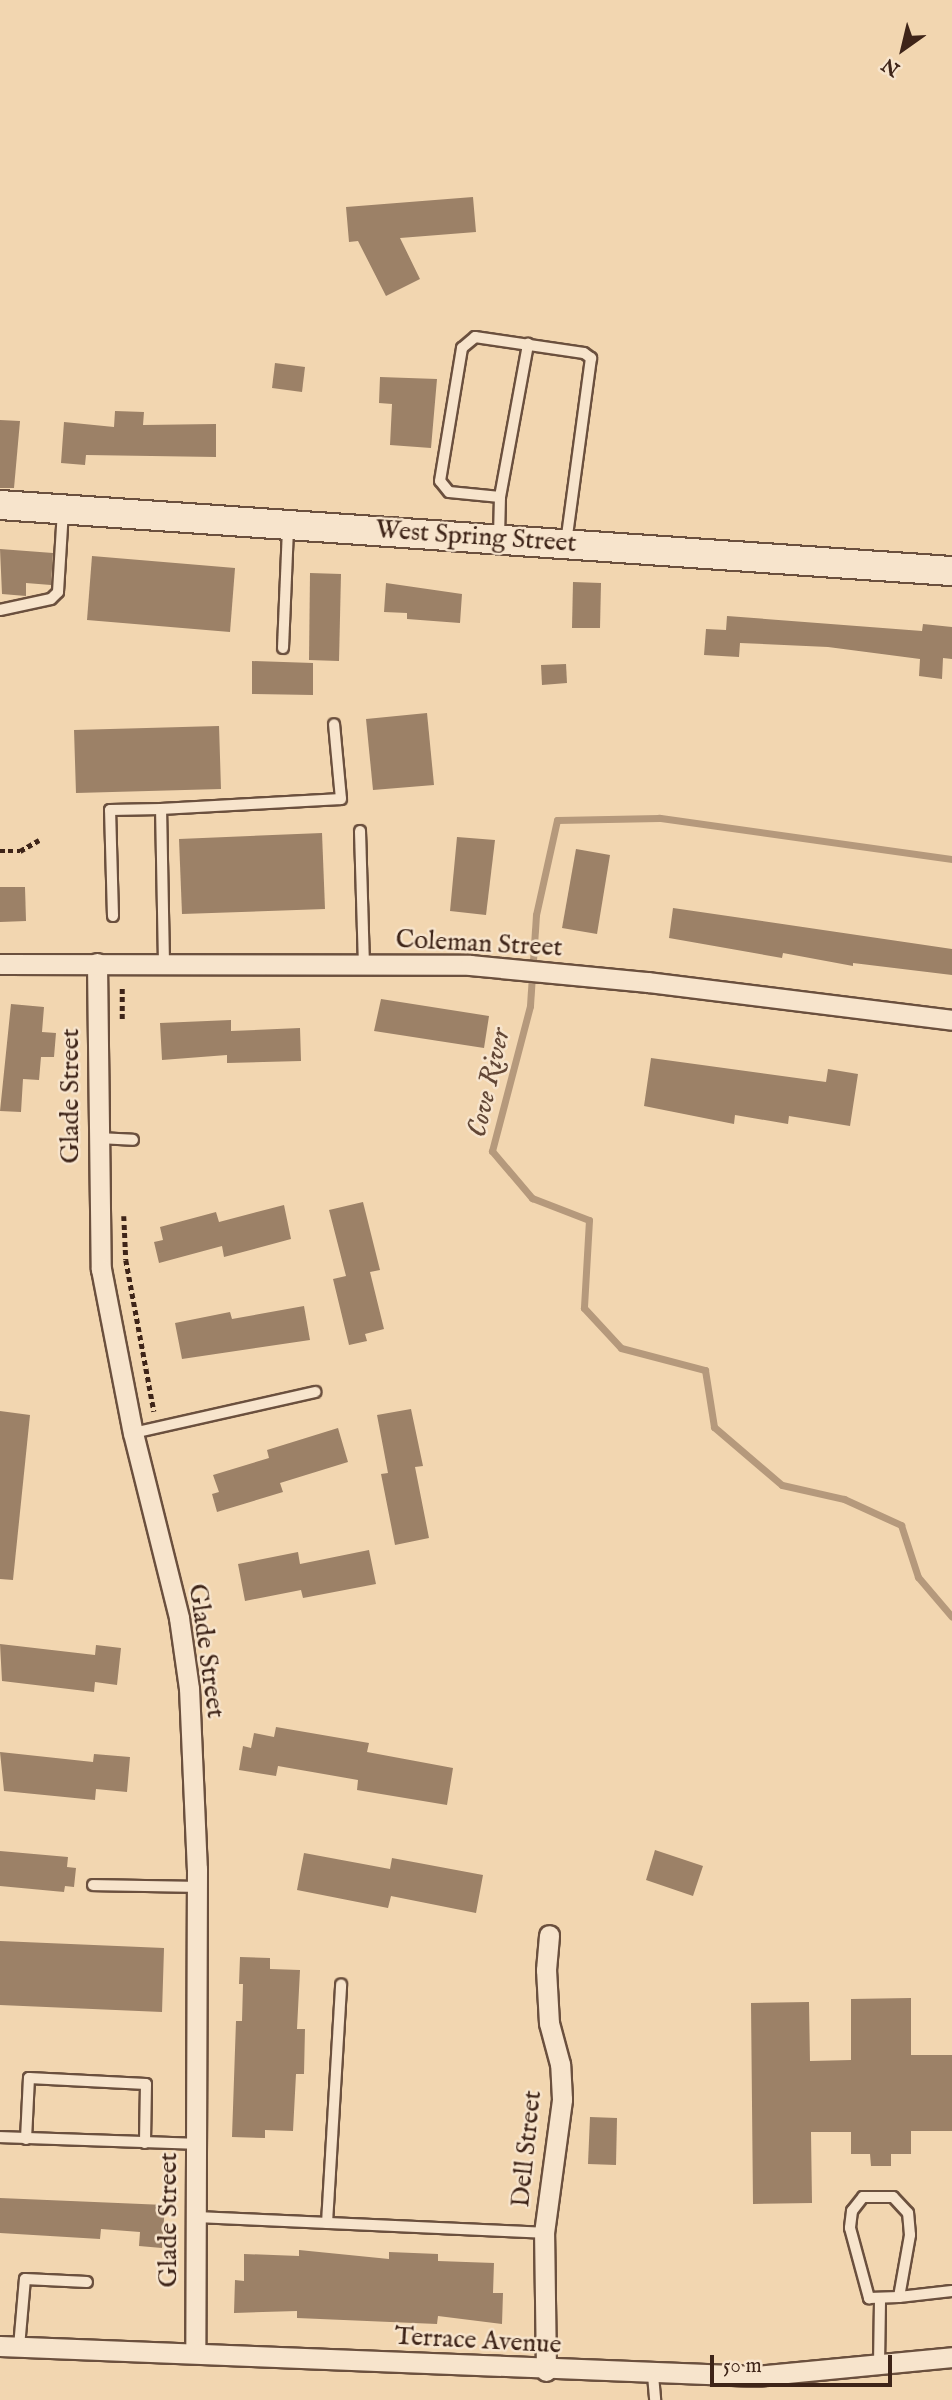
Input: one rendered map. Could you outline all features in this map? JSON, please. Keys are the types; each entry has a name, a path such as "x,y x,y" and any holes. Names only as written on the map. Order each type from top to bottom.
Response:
{"main road":[{"name":"West Spring Street","path":"0,505 952,571"}],"street":[{"name":"Glade Street","path":"97,963 97,1138 101,1269 133,1433 168,1569 189,1688 197,1887 195,2353"},
{"name":"Coleman Street","path":"0,964 470,965 952,1020"},
{"name":"Dell Street","path":"546,2371 544,2233 562,2099 560,2064 549,2023 546,1970 549,1936"},
{"name":"Terrace Avenue","path":"10,2346 653,2375 796,2375 952,2357"}],"lane":[{"path":"500,497 449,492 440,481 466,340 475,337 584,353 593,365 566,543"},
{"path":"498,539 500,497 528,344"},
{"path":"0,610 51,598 58,592 63,508"},
{"path":"283,648 288,523"},
{"path":"113,916 110,810 341,799 334,724"},
{"path":"161,809 164,963"},
{"path":"360,831 364,966"},
{"path":"97,1138 133,1140"},
{"path":"133,1433 315,1392"},
{"path":"93,1885 197,1887"},
{"path":"327,2223 341,1984"},
{"path":"26,2139 29,2078 146,2084 145,2143"},
{"path":"0,2137 196,2144"},
{"path":"899,2297 910,2220 899,2201 876,2194 857,2203 850,2228 869,2298 899,2297 952,2291"},
{"path":"196,2217 544,2233"},
{"path":"10,2346 24,2279 87,2282"},
{"path":"878,2366 880,2298"},
{"path":"653,2375 655,2400"}],"path":[{"path":"0,851 20,851 39,840"},
{"path":"121,963 122,1023"},
{"path":"124,1208 126,1260 158,1427"}],"building":[{"path":"473,197 476,232 400,238 420,279 386,296 358,241 349,242 346,207"},
{"path":"275,363 305,367 302,392 272,388"},
{"path":"380,377 437,379 431,448 390,445 392,404 379,403"},
{"path":"115,411 144,412 143,425 216,424 216,457 86,455 85,465 61,463 64,422 114,427"},
{"path":"0,420 20,421 14,488 0,488"},
{"path":"0,549 53,553 51,585 26,583 26,596 2,594"},
{"path":"92,556 235,568 230,632 87,620"},
{"path":"310,573 341,574 339,661 309,660"},
{"path":"573,582 601,583 600,628 572,628"},
{"path":"386,583 462,594 460,623 407,619 407,613 384,612"},
{"path":"727,616 922,631 923,624 952,627 952,659 943,658 942,679 919,676 920,659 828,647 740,643 739,657 704,655 706,629 726,630"},
{"path":"252,661 313,663 313,695 252,694"},
{"path":"566,664 567,683 542,685 541,665"},
{"path":"427,713 434,785 373,790 366,719"},
{"path":"219,726 221,789 76,793 74,730"},
{"path":"322,833 325,909 182,914 179,839"},
{"path":"457,837 495,840 486,915 450,911"},
{"path":"576,849 610,855 597,934 562,928"},
{"path":"0,887 25,887 26,921 0,922"},
{"path":"673,908 952,949 952,975 853,963 853,966 783,953 782,958 669,938"},
{"path":"381,999 489,1016 484,1048 374,1031"},
{"path":"11,1004 44,1007 42,1032 56,1033 54,1057 41,1057 39,1080 23,1079 21,1112 0,1111"},
{"path":"231,1020 231,1031 300,1028 301,1061 227,1063 227,1055 162,1060 160,1023"},
{"path":"651,1058 826,1082 828,1069 858,1074 850,1126 789,1116 788,1124 735,1115 734,1124 644,1106"},
{"path":"363,1202 380,1270 370,1272 384,1329 365,1334 367,1341 349,1345 333,1279 346,1276 329,1210"},
{"path":"284,1205 291,1239 224,1257 222,1246 159,1263 154,1242 163,1240 160,1227 216,1212 219,1222"},
{"path":"304,1306 310,1340 182,1359 175,1323 230,1312 232,1319"},
{"path":"411,1409 423,1466 415,1467 429,1538 395,1545 381,1474 388,1473 377,1415"},
{"path":"0,1411 30,1415 13,1580 0,1579"},
{"path":"338,1428 348,1462 280,1483 283,1492 217,1512 212,1494 219,1492 213,1475 269,1458 267,1450"},
{"path":"369,1550 376,1584 303,1598 301,1590 245,1601 238,1564 298,1552 300,1564"},
{"path":"0,1644 95,1655 96,1645 121,1648 117,1685 95,1682 94,1692 2,1681"},
{"path":"276,1727 369,1743 367,1752 453,1768 447,1805 357,1790 358,1780 278,1766 276,1776 239,1770 243,1746 251,1748 254,1733 274,1737"},
{"path":"0,1752 93,1762 94,1754 130,1757 127,1792 96,1789 95,1800 4,1791"},
{"path":"655,1850 703,1866 693,1896 646,1880"},
{"path":"0,1851 68,1857 67,1867 76,1868 74,1887 65,1886 64,1892 0,1886"},
{"path":"304,1853 390,1869 392,1858 483,1875 476,1913 391,1896 388,1908 297,1890"},
{"path":"0,1941 164,1948 162,2012 0,2005"},
{"path":"240,1957 270,1958 270,1969 300,1970 297,2029 305,2029 304,2074 296,2074 293,2131 265,2130 265,2138 232,2137 236,2021 242,2021 243,1984 239,1984"},
{"path":"911,1998 911,2055 952,2055 952,2131 911,2131 911,2154 891,2154 891,2166 871,2166 870,2154 851,2154 851,2132 811,2132 812,2203 753,2204 751,2003 809,2002 810,2061 851,2060 851,1999"},
{"path":"590,2117 617,2118 616,2165 588,2164"},
{"path":"0,2198 165,2205 162,2248 139,2246 140,2232 101,2229 100,2239 0,2233"},
{"path":"299,2250 389,2259 389,2252 438,2254 438,2261 494,2263 493,2293 503,2293 502,2324 438,2316 437,2324 297,2318 297,2311 234,2313 235,2280 244,2281 244,2254 299,2256"}],"waterway":[{"name":"Cove River","path":"952,859 659,818 557,820 536,915 530,1006 492,1151 532,1198 589,1220 584,1308 621,1348 705,1370 714,1427 782,1485 844,1499 901,1525 918,1577 952,1617"}]}
